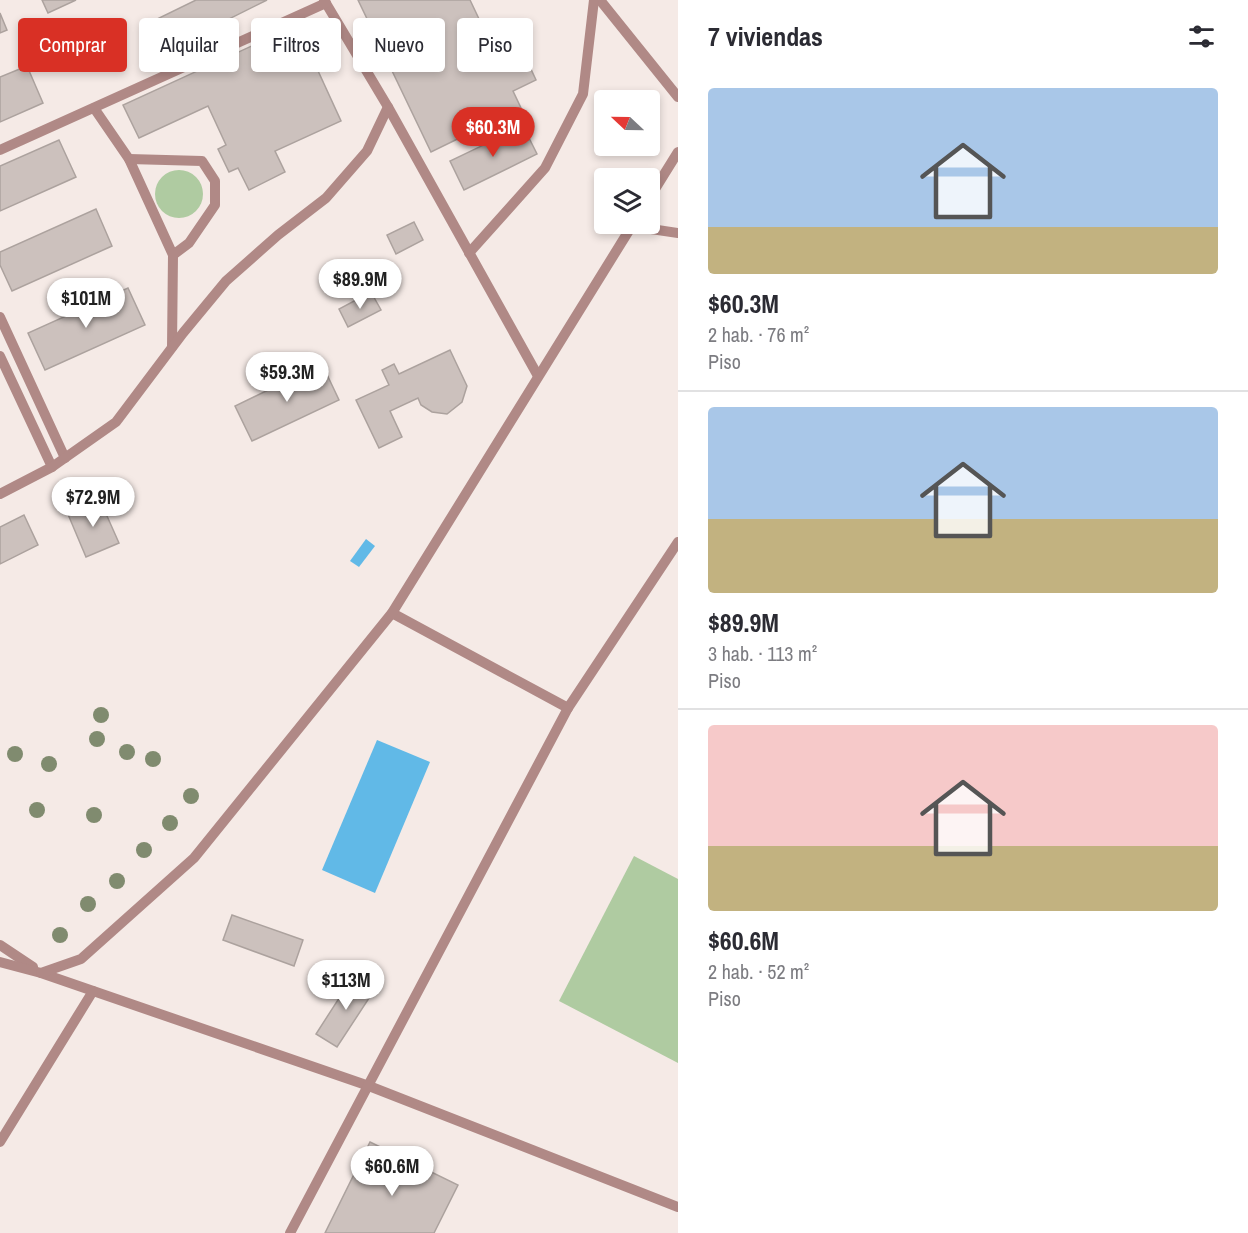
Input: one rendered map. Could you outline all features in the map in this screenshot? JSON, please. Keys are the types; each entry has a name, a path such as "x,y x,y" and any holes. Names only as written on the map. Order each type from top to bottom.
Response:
{"lane":[{"path":"469,253 545,168 578,105 583,94 594,0"},
{"path":"600,0 678,97"},
{"path":"0,150 325,2 388,107 538,376"},
{"path":"0,494 52,467 116,422 172,347 226,281 278,235 326,198 367,151 388,107"},
{"path":"94,108 129,159 173,255 172,347"},
{"path":"660,181 678,152"},
{"path":"129,159 202,162 215,181 215,205 189,243 173,255"},
{"path":"660,230 678,233"},
{"path":"41,973 81,959 194,858 393,613 626,234"},
{"path":"0,317 65,458"},
{"path":"0,356 52,467"},
{"path":"290,1233 568,708 678,542"},
{"path":"393,613 568,708"},
{"path":"0,945 41,973"},
{"path":"0,962 41,973 369,1086 678,1207"},
{"path":"0,1142 93,991"}],"green space":[{"path":"174,170 184,170 199,180 203,194 202,203 193,214 184,218 174,218 159,208 155,199 155,189 165,174"},
{"path":"634,856 678,879 678,1063 559,1001"}],"water":[{"path":"366,539 375,546 359,567 350,561"},
{"path":"377,740 430,762 375,893 322,870"}],"building":[{"path":"42,0 76,0 48,13"},
{"path":"196,0 267,0 231,18 159,18"},
{"path":"358,0 470,0 479,18 457,18 457,72 532,72 536,80 513,91 521,108 431,152 393,72 445,72 445,18 367,18"},
{"path":"0,13 7,30 0,33"},
{"path":"251,46 251,72 319,72 341,121 275,151 285,172 249,190 238,168 229,172 218,149 226,145 208,106 139,138 123,105 195,72 239,72 239,52"},
{"path":"18,70 18,72 30,72 43,103 0,122 0,77"},
{"path":"523,126 537,154 464,190 450,161"},
{"path":"59,140 76,177 0,211 0,166"},
{"path":"96,209 112,246 12,291 0,265 0,252"},
{"path":"414,222 423,240 396,254 387,235"},
{"path":"128,288 145,325 45,370 28,333"},
{"path":"371,292 381,310 348,327 339,309"},
{"path":"450,350 467,386 462,402 447,414 432,412 421,405 418,398 390,411 402,437 379,448 356,400 389,385 382,370 394,364 399,374"},
{"path":"322,364 339,400 252,441 235,406"},
{"path":"99,498 119,543 86,557 67,512"},
{"path":"24,515 38,545 0,564 0,527"},
{"path":"232,915 303,940 294,966 223,940"},
{"path":"354,975 375,989 337,1047 316,1034"},
{"path":"370,1142 458,1185 434,1233 325,1233"}]}
